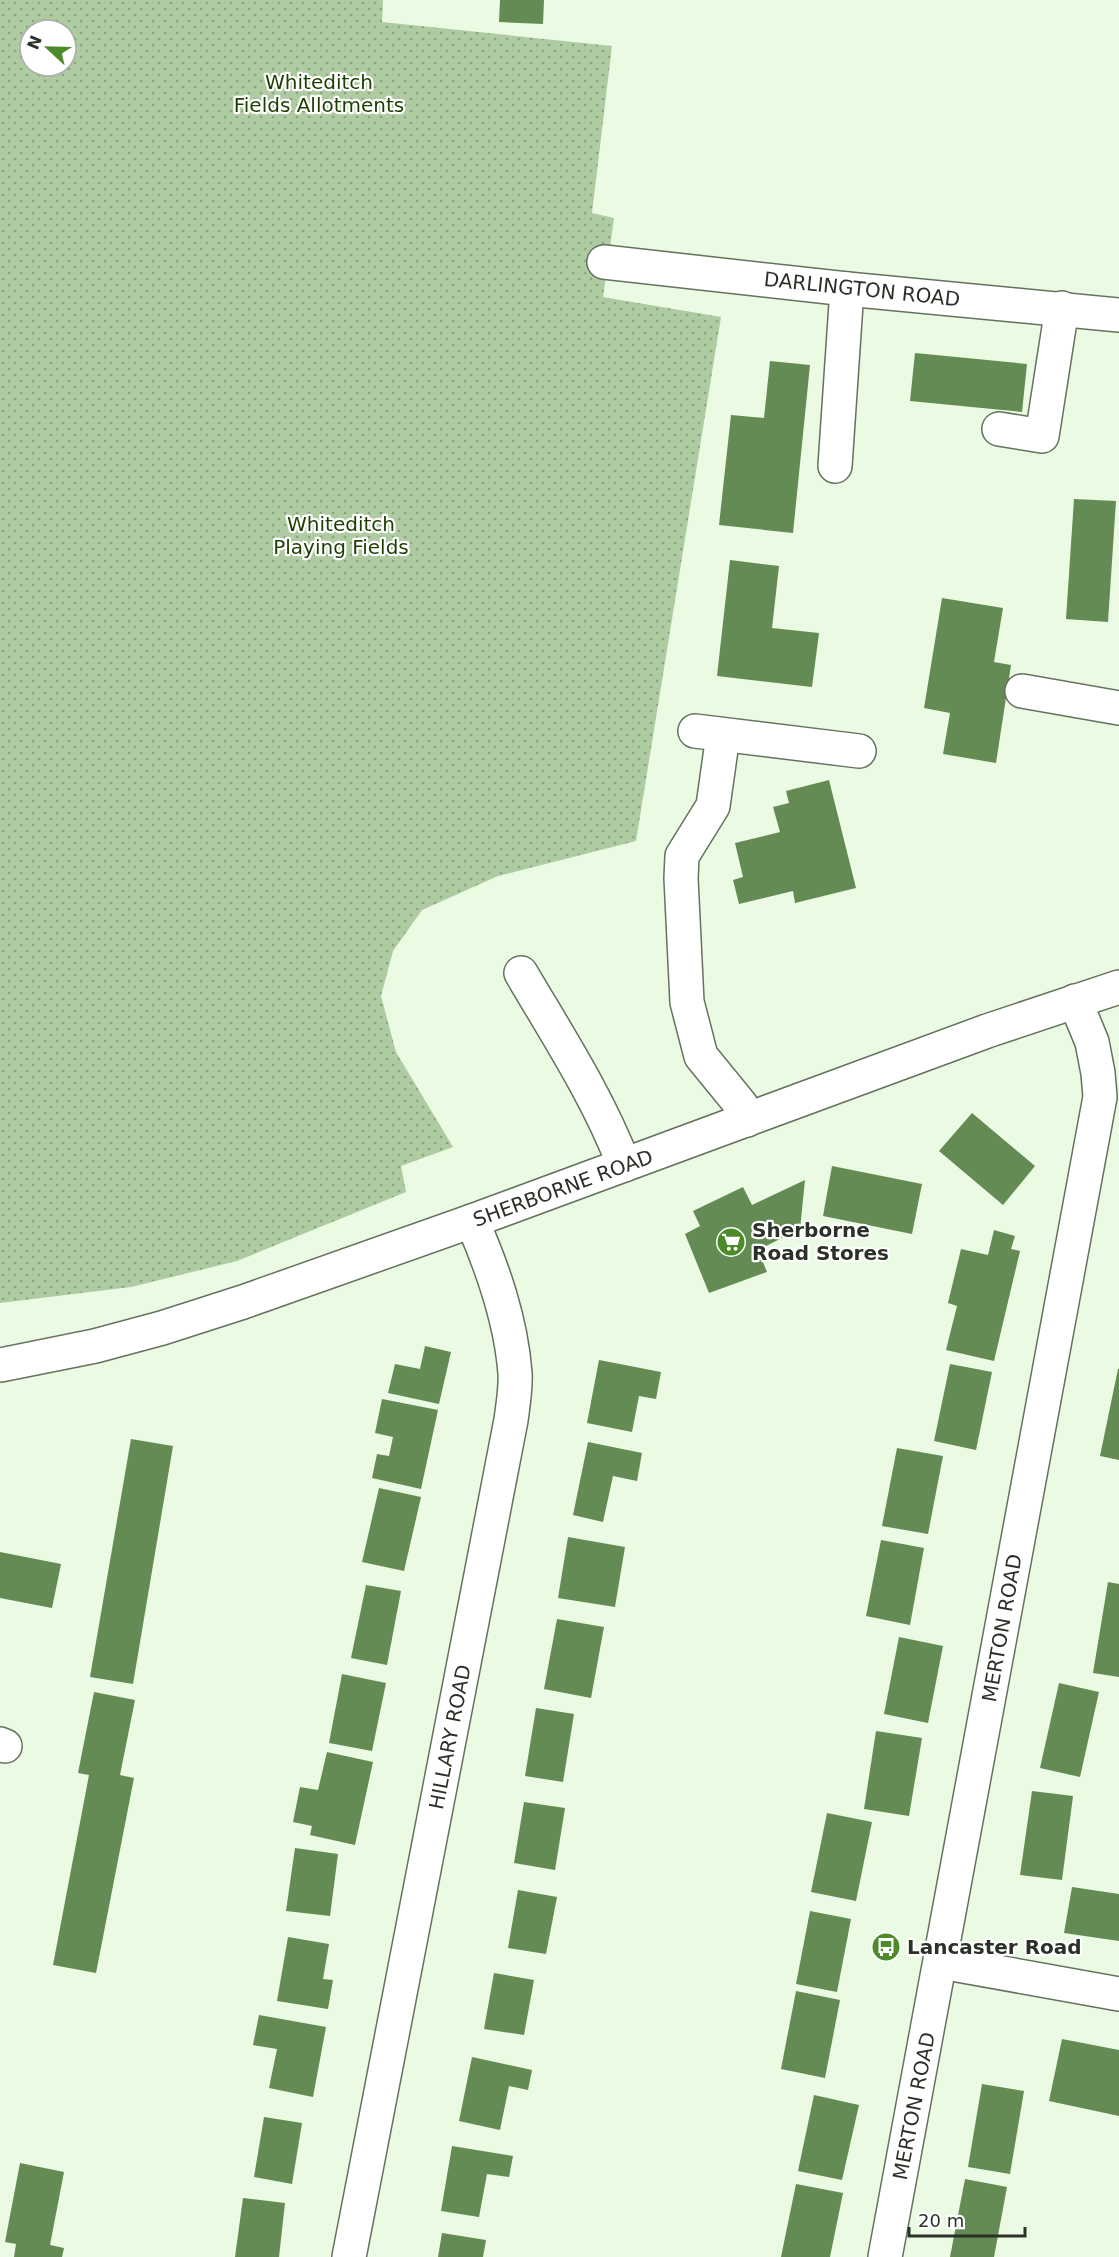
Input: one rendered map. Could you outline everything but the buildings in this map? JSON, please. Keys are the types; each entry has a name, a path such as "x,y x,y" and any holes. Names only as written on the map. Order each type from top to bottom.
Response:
{"street":[{"name":"DARLINGTON ROAD","path":"604,262 847,289 1119,315"},
{"path":"836,466 847,289"},
{"path":"999,429 1042,436 1062,308"},
{"path":"1022,691 1119,708"},
{"path":"747,1120 741,1105 701,1056 687,1002 682,856 713,806 709,733 859,751"},
{"path":"521,973 588,1086 624,1165"},
{"name":"SHERBORNE ROAD","path":"0,1365 94,1346 162,1328 243,1302 472,1221 1074,1001 1119,987"},
{"name":"MERTON ROAD","path":"885,2257 1100,1097 1092,1042 1074,1001"},
{"name":"HILLARY ROAD","path":"349,2257 511,1420 516,1375 512,1352 498,1283 472,1221"},
{"path":"941,1962 1119,1994"}],"green space":[{"name":"Whiteditch Playing Fields","path":"0,0 383,0 382,22 612,46 592,213 614,218 603,297 721,317 636,841 498,876 422,910 393,951 381,996 396,1052 453,1147 401,1166 406,1192 237,1261 131,1287 0,1303"}],"place":[{"name":"Sherborne Road Stores","path":"731,1242"},
{"name":"Lancaster Road","path":"886,1947"}],"park label":[{"name":"Whiteditch Fields Allotments","path":"319,94"}]}
